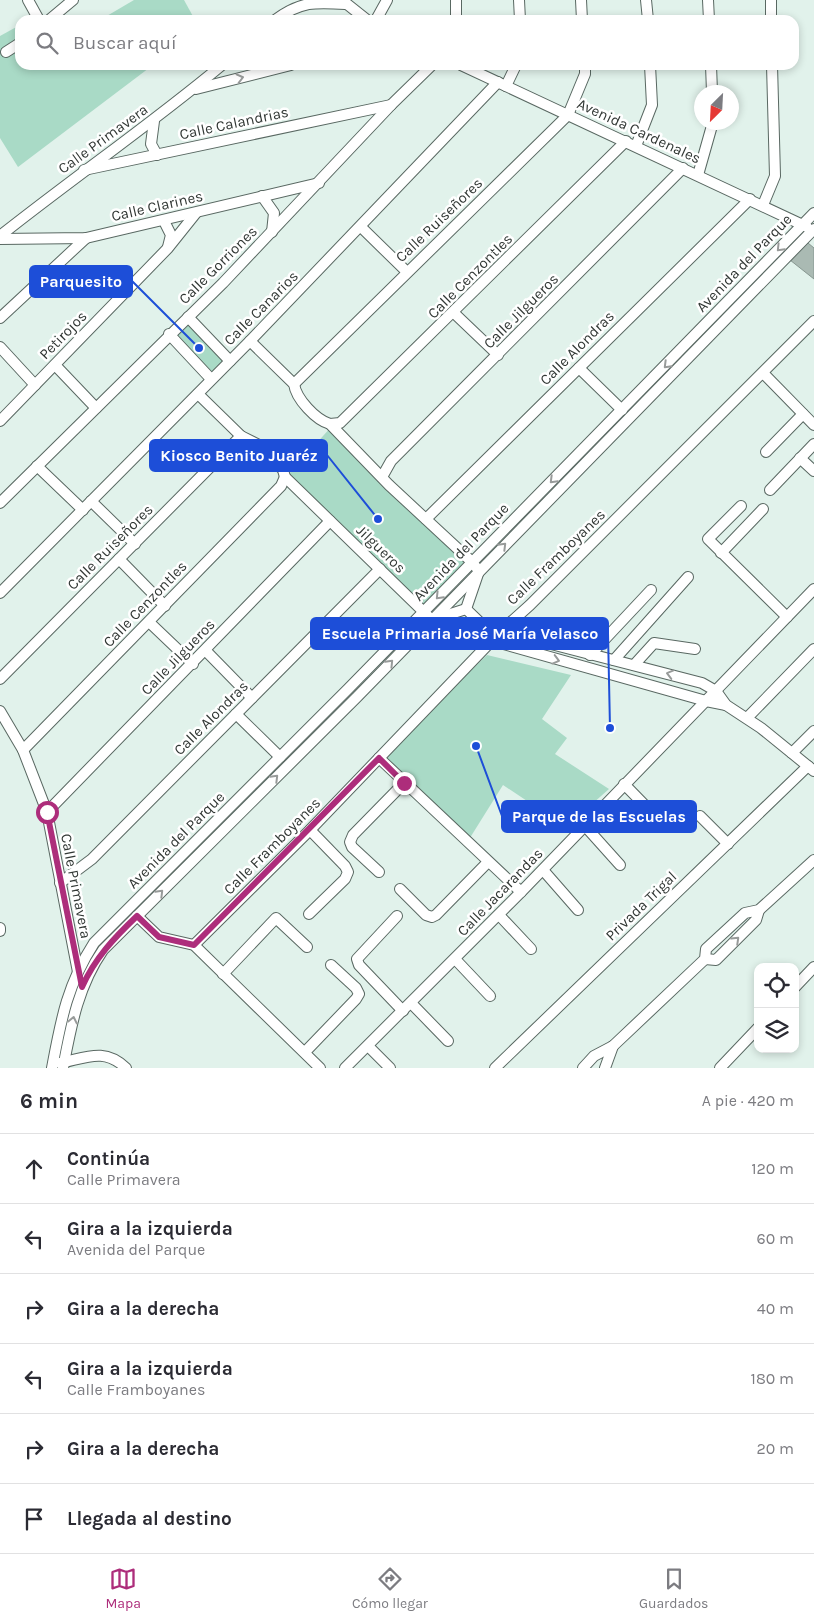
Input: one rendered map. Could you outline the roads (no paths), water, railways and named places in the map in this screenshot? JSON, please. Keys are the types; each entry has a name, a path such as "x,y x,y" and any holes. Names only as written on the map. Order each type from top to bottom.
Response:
{"street":[{"path":"28,0 36,15"},
{"path":"55,15 73,0"},
{"path":"379,15 387,0"},
{"path":"456,0 456,15"},
{"path":"519,0 520,15"},
{"path":"581,0 582,15"},
{"path":"646,0 648,15"},
{"path":"708,0 709,15"},
{"path":"770,0 771,15"},
{"path":"281,15 291,5 309,2 344,2 361,15"},
{"path":"344,2 350,15"},
{"path":"6,52 15,46"},
{"name":"Calle Primavera","path":"0,237 84,170 154,121 216,70"},
{"path":"192,90 271,70"},
{"name":"Calle Gorriones","path":"0,503 272,232 427,70"},
{"name":"Avenida Cardenales","path":"472,70 804,224"},
{"name":"Calle Canarios","path":"0,593 210,380 250,342 502,84 512,70"},
{"name":"Calle Ruiseñores","path":"294,384 568,114 585,70"},
{"name":"Calle Cenzontles","path":"330,424 340,423 631,143 652,105 650,70"},
{"path":"711,70 712,85"},
{"path":"763,205 775,176 772,70"},
{"name":"Calle Calandrias","path":"84,170 391,106"},
{"path":"154,121 151,144 157,155"},
{"path":"698,175 711,130"},
{"name":"Calle Jilgueros","path":"382,477 392,461 683,168"},
{"name":"Calle Clarines","path":"0,237 86,238 319,183"},
{"path":"262,196 274,213 272,232"},
{"name":"Calle Alondras","path":"426,519 750,199"},
{"name":"Petirojos","path":"0,420 168,248 196,213"},
{"name":"Avenida del Parque","path":"52,1066 62,1010 78,969 94,943 280,757 814,213"},
{"path":"164,221 171,235 168,248"},
{"path":"804,224 813,232"},
{"path":"361,227 407,272"},
{"name":"Avenida del Parque","path":"64,1065 74,1013 82,987 91,967 103,950 432,620 813,232"},
{"path":"60,260 64,238"},
{"path":"0,318 60,260 86,238"},
{"path":"454,312 498,355"},
{"path":"188,316 230,361"},
{"name":"Calle Framboyanes","path":"194,945 310,830 495,635 537,598 814,321"},
{"path":"169,334 210,380"},
{"path":"250,342 294,384 295,392 322,422 330,424 382,477 472,562 479,571 466,609"},
{"path":"0,347 35,385"},
{"path":"55,365 96,408"},
{"path":"580,368 622,410"},
{"path":"763,373 814,425"},
{"name":"Jilgueros","path":"198,394 241,436 263,447 283,470 285,477 432,620"},
{"path":"766,452 803,414"},
{"name":"Calle Ruiseñores","path":"0,679 241,436"},
{"path":"770,490 814,444"},
{"path":"800,458 814,471"},
{"path":"37,466 83,510"},
{"name":"Calle Cenzontles","path":"23,750 281,486 285,477"},
{"path":"91,501 134,544"},
{"path":"741,506 708,539 787,617"},
{"path":"721,553 764,508"},
{"name":"Calle Jilgueros","path":"47,812 206,651 330,521"},
{"path":"119,559 165,606"},
{"name":"Calle Alondras","path":"60,883 92,859 380,569"},
{"path":"614,660 688,577"},
{"path":"716,690 814,589"},
{"path":"590,655 651,590"},
{"path":"466,609 495,635 706,701 726,705 748,718 811,768"},
{"path":"432,620 466,609"},
{"path":"149,622 193,664"},
{"path":"495,635 614,660 702,683 716,690 726,705"},
{"path":"634,665 654,643 695,648"},
{"path":"748,718 814,648"},
{"path":"206,651 252,698"},
{"name":"Calle Jacarandas","path":"345,1068 499,915 716,690"},
{"name":"Calle Primavera","path":"0,711 23,750 47,812 82,987"},
{"path":"236,714 280,757"},
{"path":"792,753 814,731"},
{"path":"379,758 521,892"},
{"name":"Privada Trigal","path":"495,1068 728,844 811,768"},
{"path":"379,872 352,847 350,842 353,835 404,783"},
{"path":"624,784 662,823"},
{"path":"700,816 728,844"},
{"path":"584,826 620,865"},
{"path":"309,914 345,879 348,872 345,866 310,830"},
{"path":"583,1068 594,1056 613,1046 705,959 716,960 756,920 759,910 814,860"},
{"path":"400,890 426,915 432,917 488,862"},
{"path":"543,870 578,910"},
{"path":"499,915 531,949"},
{"path":"137,916 159,937 194,945 320,1068"},
{"path":"397,916 357,959 359,965 448,1041"},
{"path":"223,974 276,918 307,947"},
{"path":"455,959 490,996"},
{"path":"305,1052 356,999 358,994 356,988 331,965"},
{"path":"799,983 814,967"},
{"path":"720,1068 754,1032"},
{"path":"368,1046 390,1068"},
{"path":"605,1068 613,1046"},
{"path":"52,1066 64,1065 86,1056 102,1055 118,1060 126,1068"}],"place":[{"name":"Parquesito","path":"199,348"},
{"name":"Kiosco Benito Juaréz","path":"378,519"},
{"name":"Escuela Primaria José María Velasco","path":"610,728"},
{"name":"Parque de las Escuelas","path":"476,746"}]}
